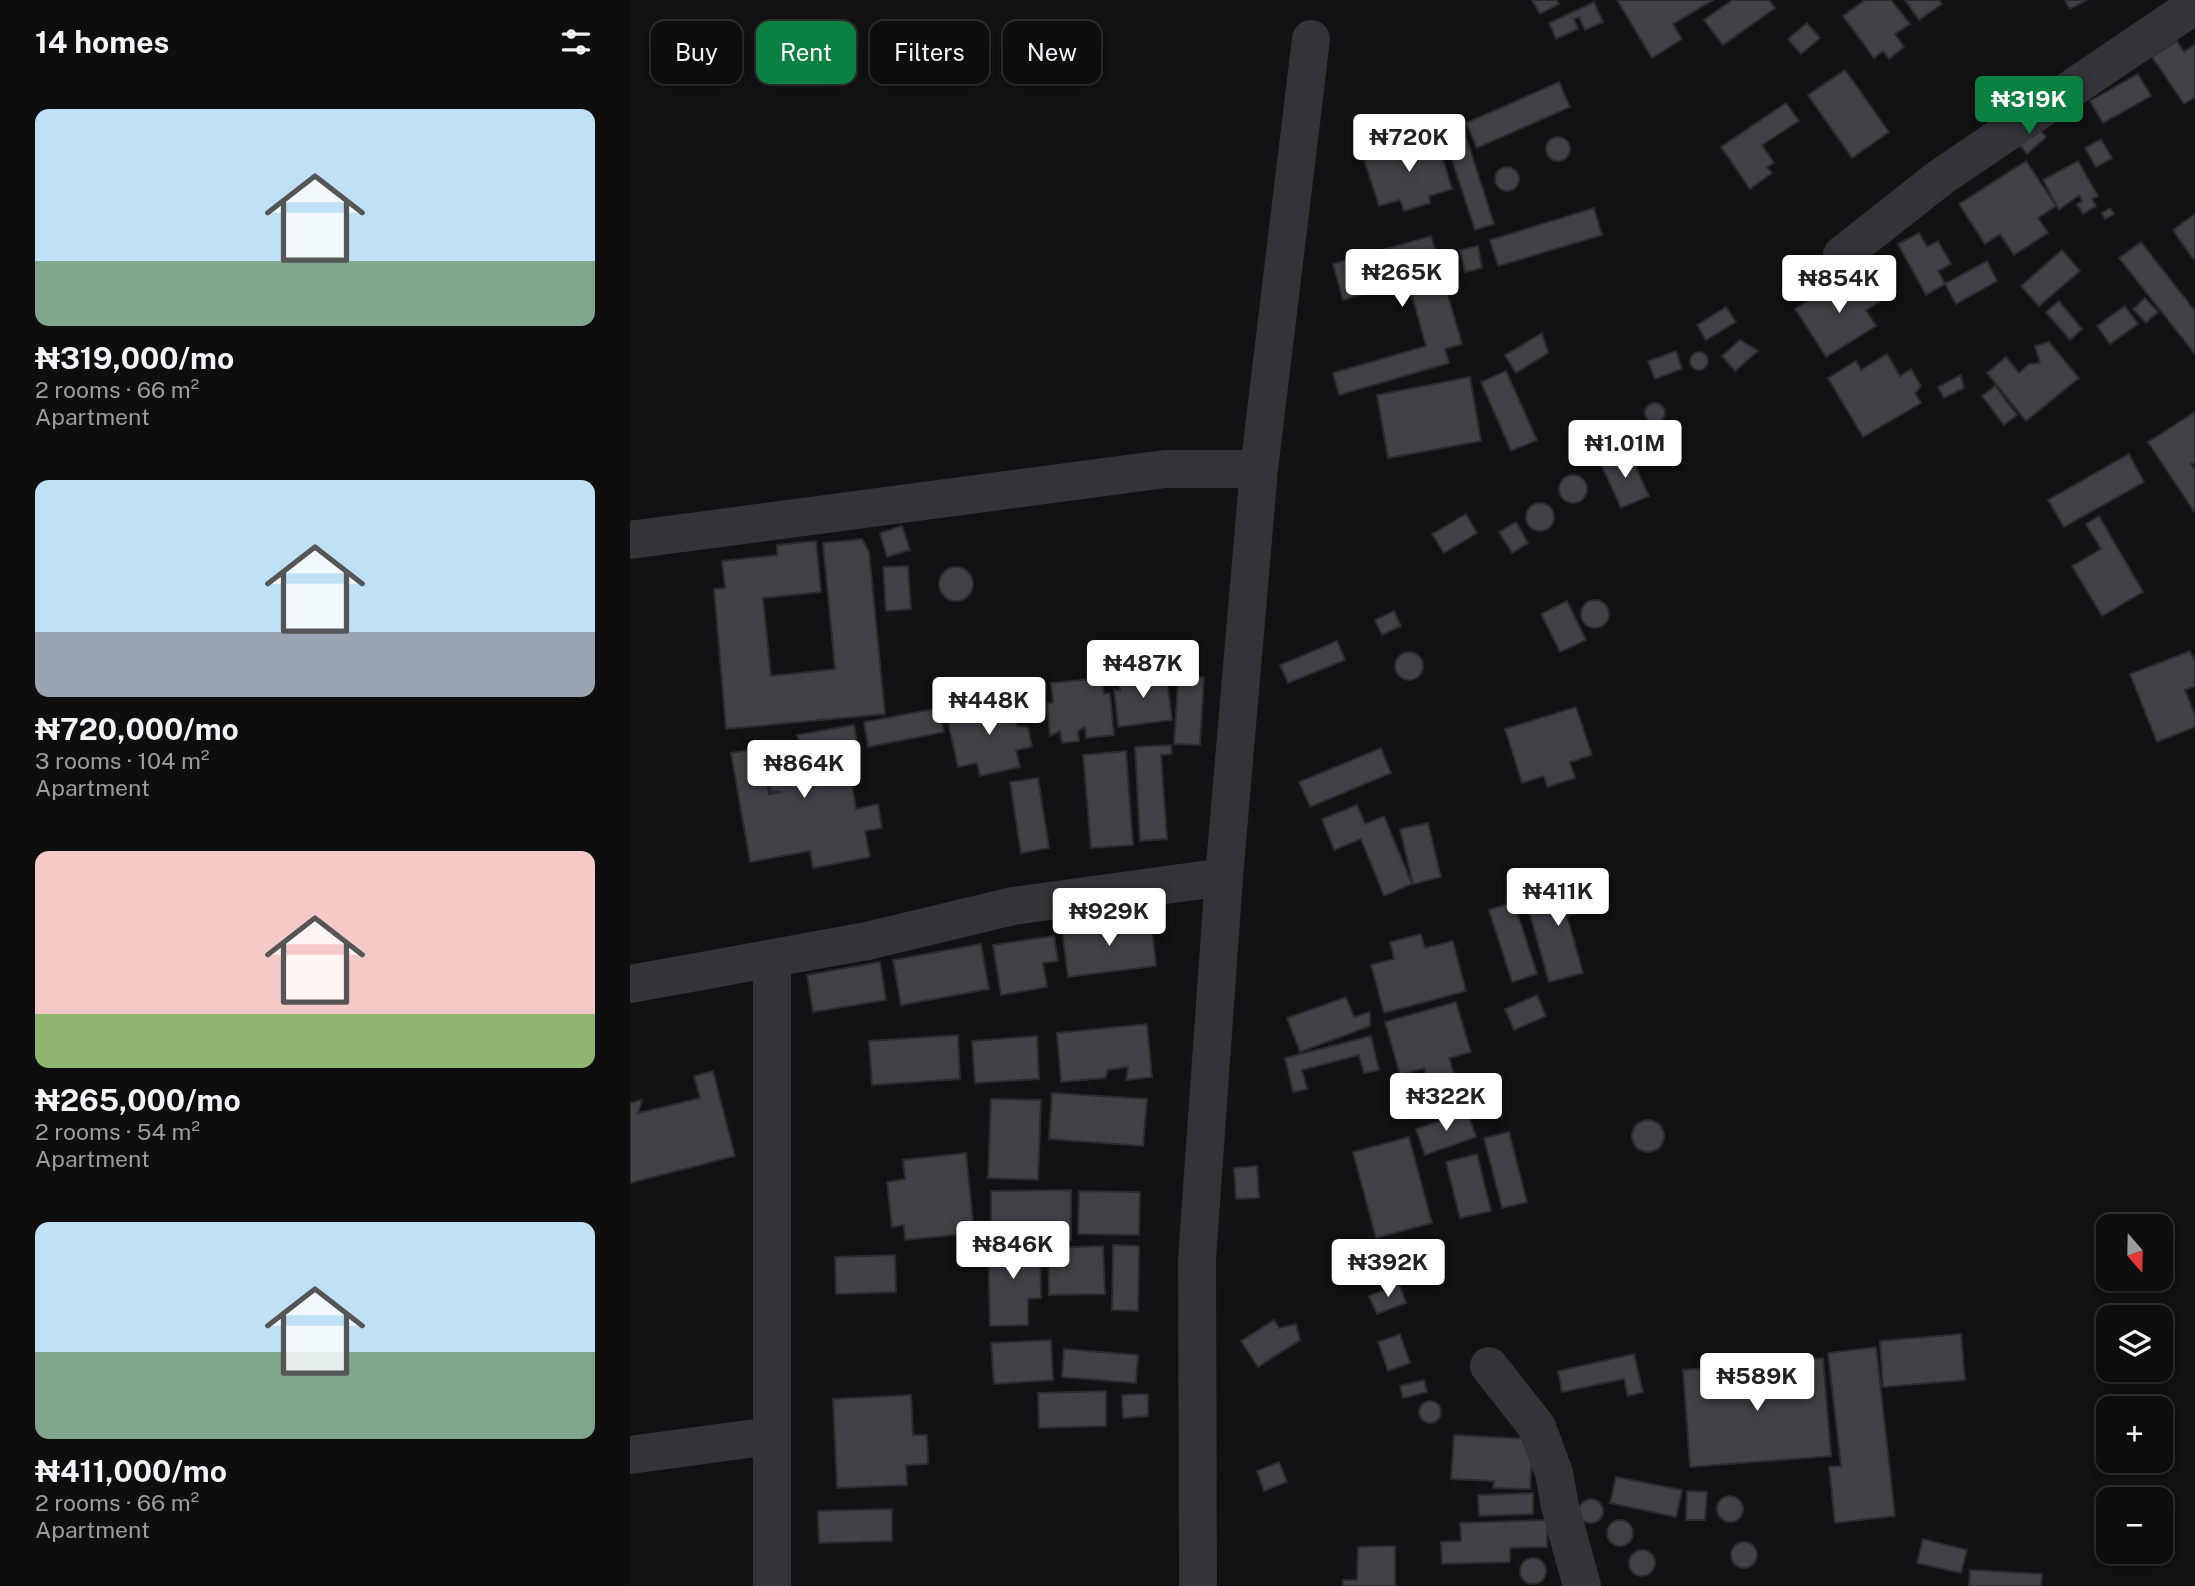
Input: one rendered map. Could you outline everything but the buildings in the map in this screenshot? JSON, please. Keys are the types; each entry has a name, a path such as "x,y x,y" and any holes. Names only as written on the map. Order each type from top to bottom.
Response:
{"street":[{"path":"1842,255 1941,177 2195,5"},
{"path":"1198,1586 1198,1259 1224,877 1259,469 1311,38"},
{"path":"630,540 1165,469 1259,469"},
{"path":"630,984 867,942 1013,906 1224,877"},
{"path":"772,959 772,1586"},
{"path":"1489,1366 1537,1427 1554,1473 1560,1506 1582,1586"},
{"path":"630,1455 771,1436"}]}
